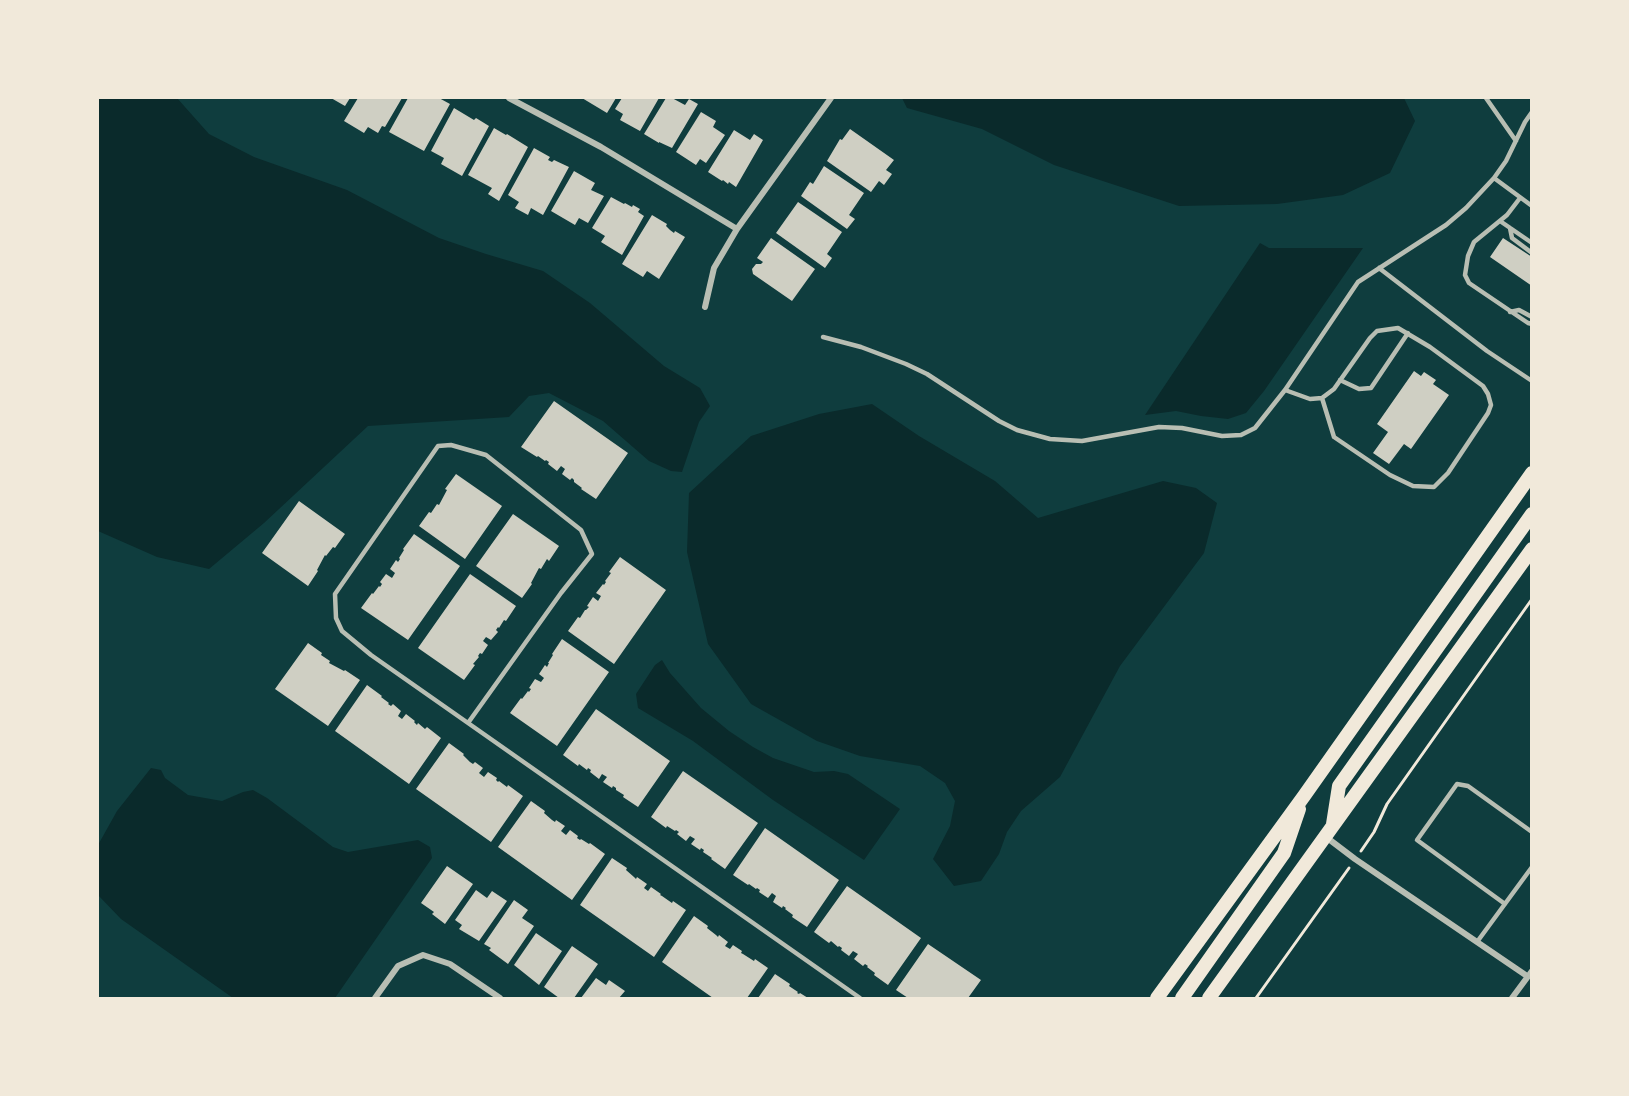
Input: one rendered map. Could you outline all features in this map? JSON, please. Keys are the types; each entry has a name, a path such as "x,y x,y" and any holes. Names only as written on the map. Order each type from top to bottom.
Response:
{"main road":[{"path":"1157,999 1304,796 1532,473"},
{"path":"1330,832 1339,786 1532,514"},
{"path":"1209,999 1532,549"},
{"path":"1182,999 1284,853 1304,796"}],"street":[{"path":"509,98 601,147 736,229"},
{"path":"705,307 714,268 736,229 831,98"},
{"path":"1330,832 1355,859 1530,975 1512,999"},
{"path":"375,999 398,966 423,955 450,964 500,999"}],"lane":[{"path":"1487,98 1516,141"},
{"path":"823,337 861,347 906,364 927,374 1017,430 1050,439 1082,441 1159,427 1182,428 1222,436 1242,435 1256,428 1285,390 1358,282 1446,225 1466,208 1494,178 1506,161 1532,112"},
{"path":"1494,178 1532,206"},
{"path":"1520,198 1507,215 1474,243 1464,274 1469,283 1510,312 1532,324"},
{"path":"1500,221 1532,243"},
{"path":"1509,228 1512,238 1532,253"},
{"path":"1379,268 1487,351 1532,381"},
{"path":"1510,312 1519,310 1532,317"},
{"path":"1285,390 1310,399 1322,398 1334,388 1370,338 1377,332 1398,328 1483,386 1491,405 1448,473 1434,487 1413,486 1390,475 1334,437 1322,398"},
{"path":"1340,380 1359,389 1371,388 1408,333"},
{"path":"468,723 561,593 592,554 581,530 486,455 452,444 438,446 335,594 336,618 342,632 371,655 860,999"},
{"path":"1505,904 1417,840 1457,784 1468,786 1532,832"},
{"path":"1478,942 1532,867"}],"path":[{"path":"1365,846 1387,804 1532,599"},
{"path":"1256,999 1346,871"}],"water":[{"path":"98,98 177,98 209,134 254,157 347,190 439,238 543,271 590,303 664,366 700,388 710,406 699,422 682,472 671,471 649,461 603,421 549,393 529,396 509,417 368,426 264,523 209,569 157,557 98,531"},
{"path":"902,98 1404,98 1415,121 1390,173 1343,195 1277,204 1179,206 1054,165 982,129 907,108"},
{"path":"1260,243 1269,248 1363,248 1264,391 1246,413 1228,419 1176,411 1145,415"},
{"path":"872,404 919,436 995,481 1038,518 1163,481 1196,488 1217,503 1204,553 1120,666 1060,777 1021,811 1007,832 999,854 981,881 954,886 933,859 950,826 955,801 945,783 920,766 860,756 817,741 751,704 708,644 687,552 689,493 751,436 819,414"},
{"path":"662,660 670,673 701,708 753,747 773,758 814,772 834,771 848,774 900,809 864,860 773,800 693,741 638,708 636,694 655,665"},
{"path":"151,768 161,770 165,778 188,795 222,801 253,790 333,847 348,852 418,840 430,847 432,858 335,998 233,998 121,919 98,895 98,845 117,811"}],"building":[{"path":"331,98 350,98 345,106"},
{"path":"358,98 402,98 385,127 382,126 378,133 368,127 364,133 344,121"},
{"path":"408,98 439,98 450,104 424,151 389,132"},
{"path":"582,98 616,98 607,113"},
{"path":"622,98 659,98 640,131 620,120 623,114 615,109"},
{"path":"666,98 672,98 685,105 689,99 698,104 672,148 644,134"},
{"path":"454,108 489,126 462,176 441,164 444,158 431,151"},
{"path":"701,112 716,121 713,127 725,135 706,163 700,159 696,165 676,152"},
{"path":"494,128 528,147 499,201 488,194 492,188 468,175"},
{"path":"850,129 894,160 886,170 892,174 884,185 879,181 871,192 827,161 840,139 842,140"},
{"path":"734,130 750,140 754,134 763,140 736,187 708,172"},
{"path":"534,148 550,157 548,160 552,162 554,160 569,167 543,215 531,208 528,215 515,208 519,202 508,195"},
{"path":"824,166 864,193 849,215 855,219 847,229 801,196 810,182 813,184"},
{"path":"574,171 595,183 591,190 604,196 588,223 579,218 575,225 551,211"},
{"path":"611,197 640,209 638,212 644,216 622,255 601,242 605,236 592,228"},
{"path":"798,202 842,232 827,254 832,258 825,268 776,233"},
{"path":"652,215 667,224 666,226 674,233 675,231 685,237 659,279 647,271 643,277 622,264"},
{"path":"771,238 815,269 792,301 753,274 752,269 756,264 763,262 757,258"},
{"path":"1503,238 1532,257 1532,286 1490,257"},
{"path":"1414,371 1421,376 1424,372 1436,380 1433,384 1449,395 1411,449 1404,444 1389,464 1373,453 1388,432 1377,424"},
{"path":"554,401 628,453 596,499 581,489 572,478 570,480 562,474 565,469 561,466 557,471 546,460 521,447"},
{"path":"456,474 502,506 465,559 419,526 429,512 431,513 437,504 439,505 447,490 445,489"},
{"path":"299,501 345,534 335,548 333,547 325,555 308,586 262,553"},
{"path":"513,514 559,546 549,561 547,559 541,569 539,568 522,598 476,566"},
{"path":"414,534 460,566 408,640 361,608 372,593 380,587 382,584 380,582 386,574 392,578 395,573 390,569 396,560 398,562 403,549"},
{"path":"620,557 666,590 614,664 568,631 589,607 587,606 593,597 598,601 601,596 596,593 606,582 611,573 609,572"},
{"path":"470,574 516,606 506,621 504,620 498,627 496,630 498,632 491,640 486,637 483,641 488,645 482,654 480,653 473,664 475,665 464,680 418,648"},
{"path":"562,639 609,672 557,746 510,713 521,698 529,692 535,679 541,682 544,678 539,674 545,665 547,667"},
{"path":"308,643 322,653 321,655 330,661 329,663 360,680 328,726 275,689"},
{"path":"367,685 382,696 388,704 391,706 393,704 401,711 398,716 402,719 406,714 417,725 418,723 425,729 427,727 441,738 409,784 335,731"},
{"path":"596,709 670,761 638,807 623,797 624,795 616,788 603,782 607,777 602,774 599,779 588,768 587,770 579,764 578,766 563,755"},
{"path":"449,743 464,754 470,762 473,764 475,762 483,768 479,773 484,777 488,772 497,778 498,782 507,787 508,785 523,796 491,842 416,789"},
{"path":"683,771 758,823 725,869 703,852 704,850 691,844 695,839 690,836 686,841 677,834 679,832 667,826 666,828 651,817"},
{"path":"531,801 545,811 544,813 552,820 565,826 561,831 566,835 570,830 578,836 577,838 590,843 605,854 572,900 498,847"},
{"path":"765,828 839,880 807,927 792,917 793,915 786,908 773,902 776,896 772,893 768,898 757,888 733,875"},
{"path":"612,858 627,868 626,870 636,879 637,877 647,884 644,888 648,891 651,887 672,903 673,901 686,910 654,957 580,905"},
{"path":"447,866 473,884 445,924 421,903"},
{"path":"847,886 921,938 888,985 874,975 875,973 868,966 865,964 863,966 854,959 858,954 853,951 849,956 841,950 842,948 831,941 829,943 814,932"},
{"path":"476,890 487,898 492,891 507,901 479,941 459,929 462,925 455,920"},
{"path":"514,900 528,910 522,918 534,926 508,964 484,944"},
{"path":"694,916 718,937 719,935 728,942 725,946 730,949 733,945 742,951 741,953 768,968 747,998 713,998 662,962"},
{"path":"536,933 562,951 539,985 514,965"},
{"path":"928,944 981,980 968,998 908,998 896,990"},
{"path":"572,946 598,964 574,998 559,998 544,987"},
{"path":"775,974 790,984 789,986 797,993 808,998 758,998"},
{"path":"596,978 606,985 609,980 625,991 619,998 581,998"}]}
